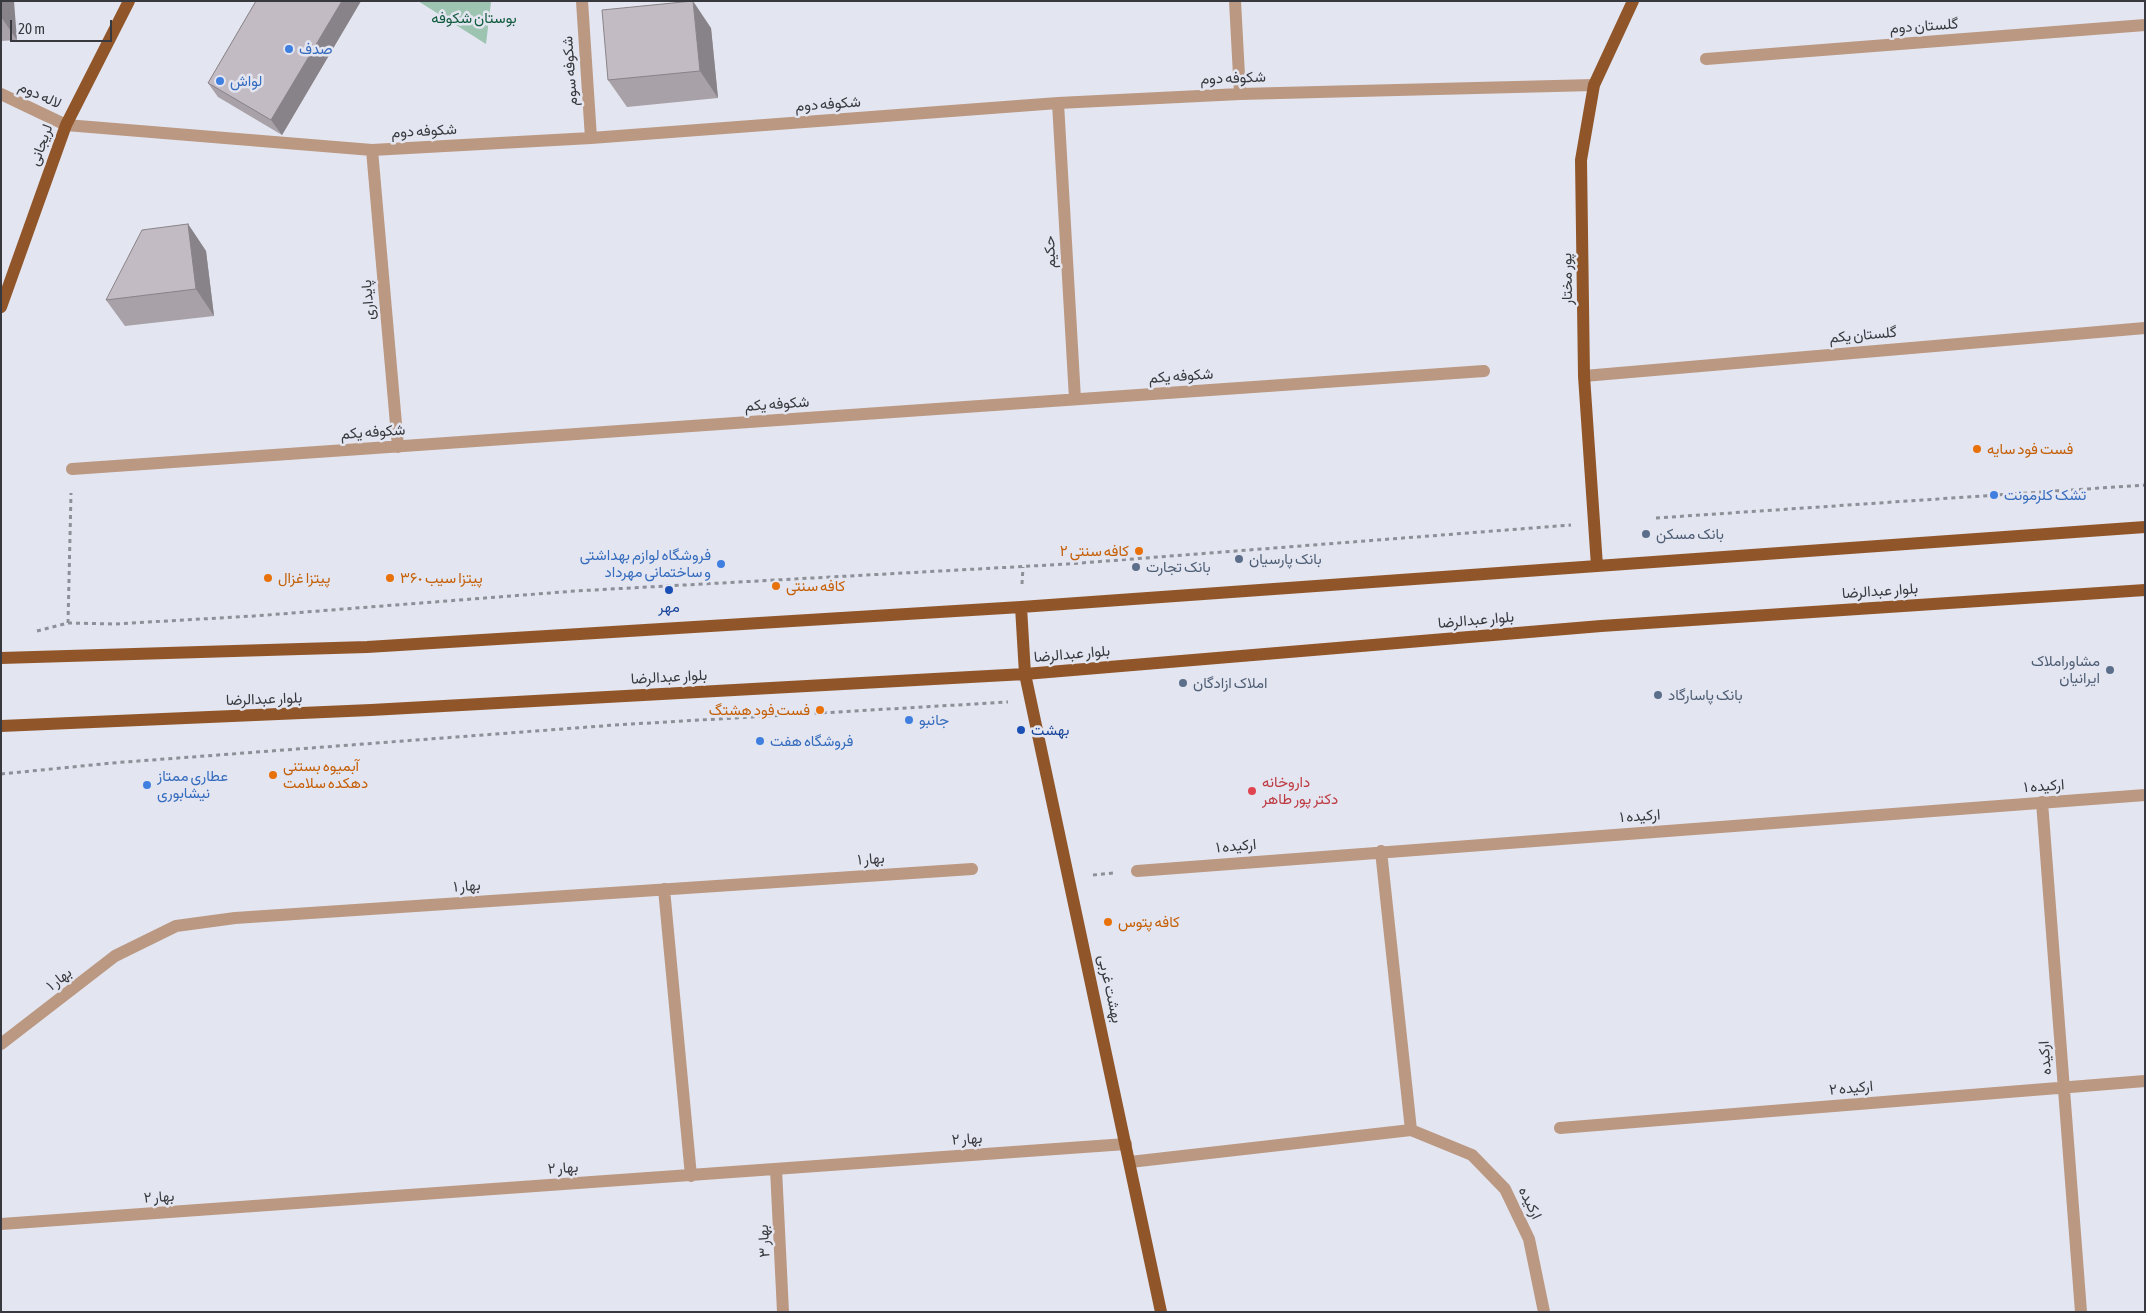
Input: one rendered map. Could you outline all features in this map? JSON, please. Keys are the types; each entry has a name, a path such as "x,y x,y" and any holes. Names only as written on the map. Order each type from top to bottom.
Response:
{"main road":[{"name":"لریجانی","path":"1,307 66,125 129,1"},
{"name":"پور مختار","path":"1597,566 1584,376 1581,160 1594,85 1633,1"},
{"path":"1,658 366,647 1021,606 2145,527"},
{"name":"بلوار عبدالرضا","path":"1,726 371,710 1025,674 1601,626 2145,590"},
{"name":"بهشت غربی","path":"1021,606 1025,674 1161,1312"}],"street":[{"name":"شکوفه سوم","path":"582,1 591,138"},
{"path":"1235,1 1240,94"},
{"name":"گلستان دوم","path":"1706,59 2145,25"},
{"name":"شکوفه دوم","path":"66,125 372,150 591,138 1058,103 1240,94 1594,85"},
{"name":"لاله دوم","path":"1,94 66,125"},
{"name":"حکیم","path":"1058,103 1075,399"},
{"name":"پایداری","path":"372,150 398,447"},
{"name":"گلستان یکم","path":"1584,376 2145,328"},
{"name":"شکوفه یکم","path":"72,469 1484,371"},
{"name":"ارکیده ۱","path":"1137,871 1381,851 2145,795"},
{"name":"ارکیده","path":"2042,802 2081,1312"},
{"path":"1130,1162 1411,1130 1381,851"},
{"name":"بهار ۱","path":"1,1044 115,956 176,926 235,918 972,869"},
{"path":"664,889 691,1176"},
{"name":"ارکیده ۲","path":"1560,1128 2145,1081"},
{"name":"ارکیده","path":"1411,1130 1472,1155 1504,1189 1529,1239 1544,1312"},
{"name":"بهار ۲","path":"1,1224 1126,1144"},
{"name":"بهار ۳","path":"776,1169 783,1312"}],"path":[{"path":"72,469 68,623 114,624 254,616 575,591 1068,564 1575,524"},
{"path":"1656,518 2145,485"},
{"path":"1,774 112,763 615,725 1012,702"},
{"path":"1069,878 1137,871"}],"green space":[{"name":"بوستان شکوفه","path":"418,1 506,1 491,2 486,44"}],"building":[{"name":"صدف","path":"256,1 342,1 271,120 208,83"},
{"path":"693,1 700,71 608,80 602,10"},
{"path":"188,224 196,289 106,300 142,230"}],"place":[{"name":"صدف","path":"289,49"},
{"name":"لواش","path":"220,81"},
{"name":"فست فود سایه","path":"1977,449"},
{"name":"تشک کلرمونت","path":"1994,495"},
{"name":"بانک مسکن","path":"1646,534"},
{"name":"کافه سنتی ۲","path":"1139,551"},
{"name":"بانک پارسیان","path":"1239,559"},
{"name":"فروشگاه لوازم بهداشتی و ساختمانی مهرداد","path":"721,564"},
{"name":"بانک تجارت","path":"1136,567"},
{"name":"پیتزا غزال","path":"268,578"},
{"name":"پیتزا سیب ٣۶٠","path":"390,578"},
{"name":"کافه سنتی","path":"776,586"},
{"name":"مهر","path":"669,590"},
{"name":"مشاوراملاک ایرانیان","path":"2110,670"},
{"name":"املاک ازادگان","path":"1183,683"},
{"name":"بانک پاسارگاد","path":"1658,695"},
{"name":"فست فود هشتگ","path":"820,710"},
{"name":"جانبو","path":"909,720"},
{"name":"بهشت","path":"1021,730"},
{"name":"فروشگاه هفت","path":"760,741"},
{"name":"آبمیوه بستنی دهکده سلامت","path":"273,775"},
{"name":"عطاری ممتاز نیشابوری","path":"147,785"},
{"name":"داروخانه دکتر پور طاهر","path":"1252,791"},
{"name":"کافه پتوس","path":"1108,922"}]}
